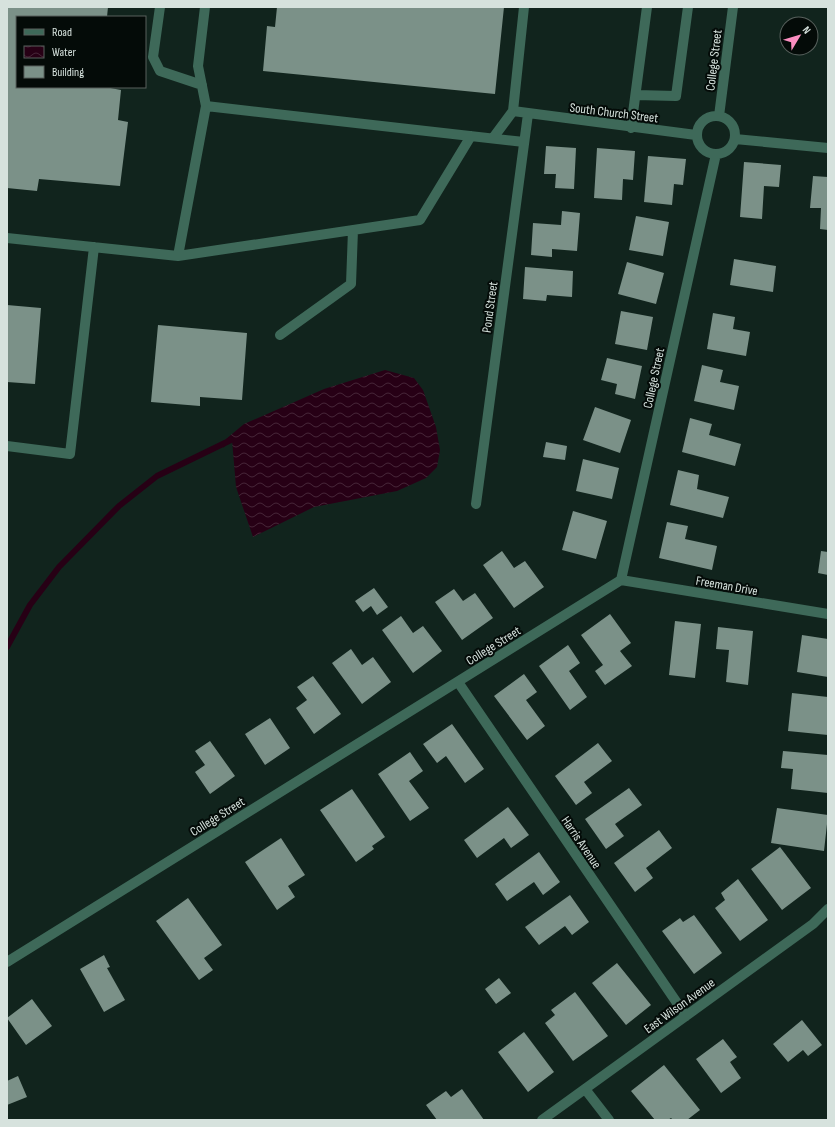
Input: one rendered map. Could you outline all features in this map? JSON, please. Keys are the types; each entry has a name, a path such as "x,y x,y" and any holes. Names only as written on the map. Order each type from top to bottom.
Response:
{"street":[{"path":"160,7 154,57 160,71 202,85"},
{"path":"178,256 206,106 198,66 205,7"},
{"path":"493,138 513,111 524,7"},
{"path":"632,128 647,7"},
{"path":"636,95 676,96 688,7"},
{"name":"College Street","path":"719,116 733,7"},
{"path":"206,106 524,142"},
{"name":"South Church Street","path":"513,111 632,128 696,135"},
{"name":"Pond Street","path":"476,504 528,114"},
{"path":"711,116 719,116 732,124 735,131 735,138 727,151 716,154 705,151 699,146 696,135 699,124 704,119 711,116"},
{"path":"7,238 178,256 420,220 472,136"},
{"path":"735,138 828,148"},
{"name":"College Street","path":"7,962 621,580 716,154"},
{"path":"280,335 351,284 353,230"},
{"path":"7,446 70,454 94,247"},
{"name":"Freeman Drive","path":"621,580 828,614"},
{"name":"Harris Avenue","path":"458,682 686,1016"},
{"name":"East Wilson Avenue","path":"542,1120 813,924 828,909"},
{"path":"585,1089 609,1120"}],"water":[{"path":"385,370 414,378 423,390 436,427 440,450 437,467 426,478 397,491 314,507 253,537 236,487 232,440 223,448 226,439 244,424 324,389"}],"building":[{"path":"7,7 108,7 107,16 16,16 16,88 110,88 121,90 118,120 128,122 120,186 39,179 37,191 7,188"},
{"path":"277,7 504,7 495,94 263,71 267,26 275,27"},
{"path":"546,146 576,148 574,189 555,188 556,174 544,174"},
{"path":"597,148 635,151 633,180 623,179 622,200 594,198"},
{"path":"648,156 686,159 683,185 674,184 672,205 644,202"},
{"path":"744,162 781,165 779,187 764,186 762,219 740,217"},
{"path":"813,176 828,177 828,230 820,229 821,208 810,208"},
{"path":"562,211 580,213 577,251 552,249 552,257 531,255 533,223 561,225"},
{"path":"636,216 669,222 663,256 629,250"},
{"path":"734,259 776,266 773,292 730,285"},
{"path":"627,262 664,273 656,304 618,294"},
{"path":"525,267 573,271 572,297 547,295 546,301 523,299"},
{"path":"7,305 41,308 35,384 7,382"},
{"path":"621,311 653,317 647,350 615,344"},
{"path":"713,313 735,317 733,329 750,332 746,356 707,349"},
{"path":"158,325 247,333 242,400 200,397 200,406 151,402"},
{"path":"607,358 642,366 635,399 615,394 617,384 601,380"},
{"path":"702,365 723,370 720,382 739,386 734,410 694,401"},
{"path":"595,407 631,420 620,453 583,440"},
{"path":"690,418 712,424 709,435 741,444 735,466 682,452"},
{"path":"546,442 567,446 565,460 543,457"},
{"path":"583,459 619,468 612,499 576,491"},
{"path":"678,470 699,475 697,489 729,497 723,518 670,505"},
{"path":"573,511 607,521 596,559 562,550"},
{"path":"667,522 688,526 685,539 717,546 712,570 659,558"},
{"path":"502,551 514,568 525,561 544,587 514,608 483,565"},
{"path":"821,551 828,552 828,575 818,573"},
{"path":"374,588 388,607 377,615 371,606 363,612 355,601"},
{"path":"454,589 463,601 475,593 493,618 462,640 435,602"},
{"path":"610,614 631,643 620,651 632,666 605,685 595,671 603,665 581,635"},
{"path":"401,616 413,633 423,626 442,651 413,673 382,630"},
{"path":"675,621 701,624 695,678 669,675"},
{"path":"718,627 753,631 748,685 726,682 729,650 716,649"},
{"path":"802,635 828,639 828,677 797,672"},
{"path":"568,645 580,663 569,671 587,697 570,710 539,666"},
{"path":"351,649 362,665 373,657 391,682 362,704 332,663"},
{"path":"524,674 537,692 526,700 545,726 527,740 494,696"},
{"path":"313,676 341,714 314,734 296,708 307,700 297,687"},
{"path":"792,693 828,697 828,735 788,731"},
{"path":"270,718 290,748 265,765 245,734"},
{"path":"452,724 484,769 465,783 446,756 437,763 423,744"},
{"path":"210,741 235,776 210,794 195,772 205,765 195,751"},
{"path":"598,743 612,761 584,782 592,793 576,805 555,776"},
{"path":"783,751 828,755 828,793 791,789 793,769 781,768"},
{"path":"410,752 423,771 409,781 429,808 410,821 378,774"},
{"path":"629,788 642,805 615,824 624,836 606,849 585,819"},
{"path":"352,789 385,837 372,846 374,849 356,862 320,810"},
{"path":"508,807 529,835 511,848 504,838 477,858 464,840"},
{"path":"777,808 828,815 824,851 771,843"},
{"path":"659,830 672,848 646,868 653,878 635,892 614,863"},
{"path":"281,838 305,875 288,886 295,897 277,910 245,862"},
{"path":"780,847 811,888 782,910 751,869"},
{"path":"539,852 560,882 543,895 534,882 507,901 495,884"},
{"path":"738,879 768,920 740,941 715,908 725,900 721,893"},
{"path":"570,895 589,922 572,935 565,926 539,945 525,927"},
{"path":"188,898 222,945 204,958 213,970 199,980 156,921"},
{"path":"694,915 722,953 694,974 662,931 680,918 683,922"},
{"path":"104,955 110,967 107,968 125,1000 104,1012 80,969"},
{"path":"617,963 651,1005 626,1025 592,983"},
{"path":"499,978 511,993 496,1004 485,989"},
{"path":"575,992 608,1036 573,1061 545,1023 555,1015 551,1010"},
{"path":"32,999 52,1026 26,1045 7,1018"},
{"path":"802,1020 822,1045 808,1056 803,1050 788,1062 773,1044"},
{"path":"524,1032 554,1072 528,1092 498,1052"},
{"path":"723,1039 737,1057 730,1062 741,1078 721,1093 696,1059"},
{"path":"664,1065 700,1110 687,1120 673,1120 671,1118 668,1120 655,1120 631,1091"},
{"path":"18,1076 27,1097 7,1105 7,1081"},
{"path":"462,1089 484,1120 437,1120 426,1105 446,1091 451,1097"}],"waterway":[{"path":"7,647 30,605 59,567 119,506 157,476 231,440"}]}
